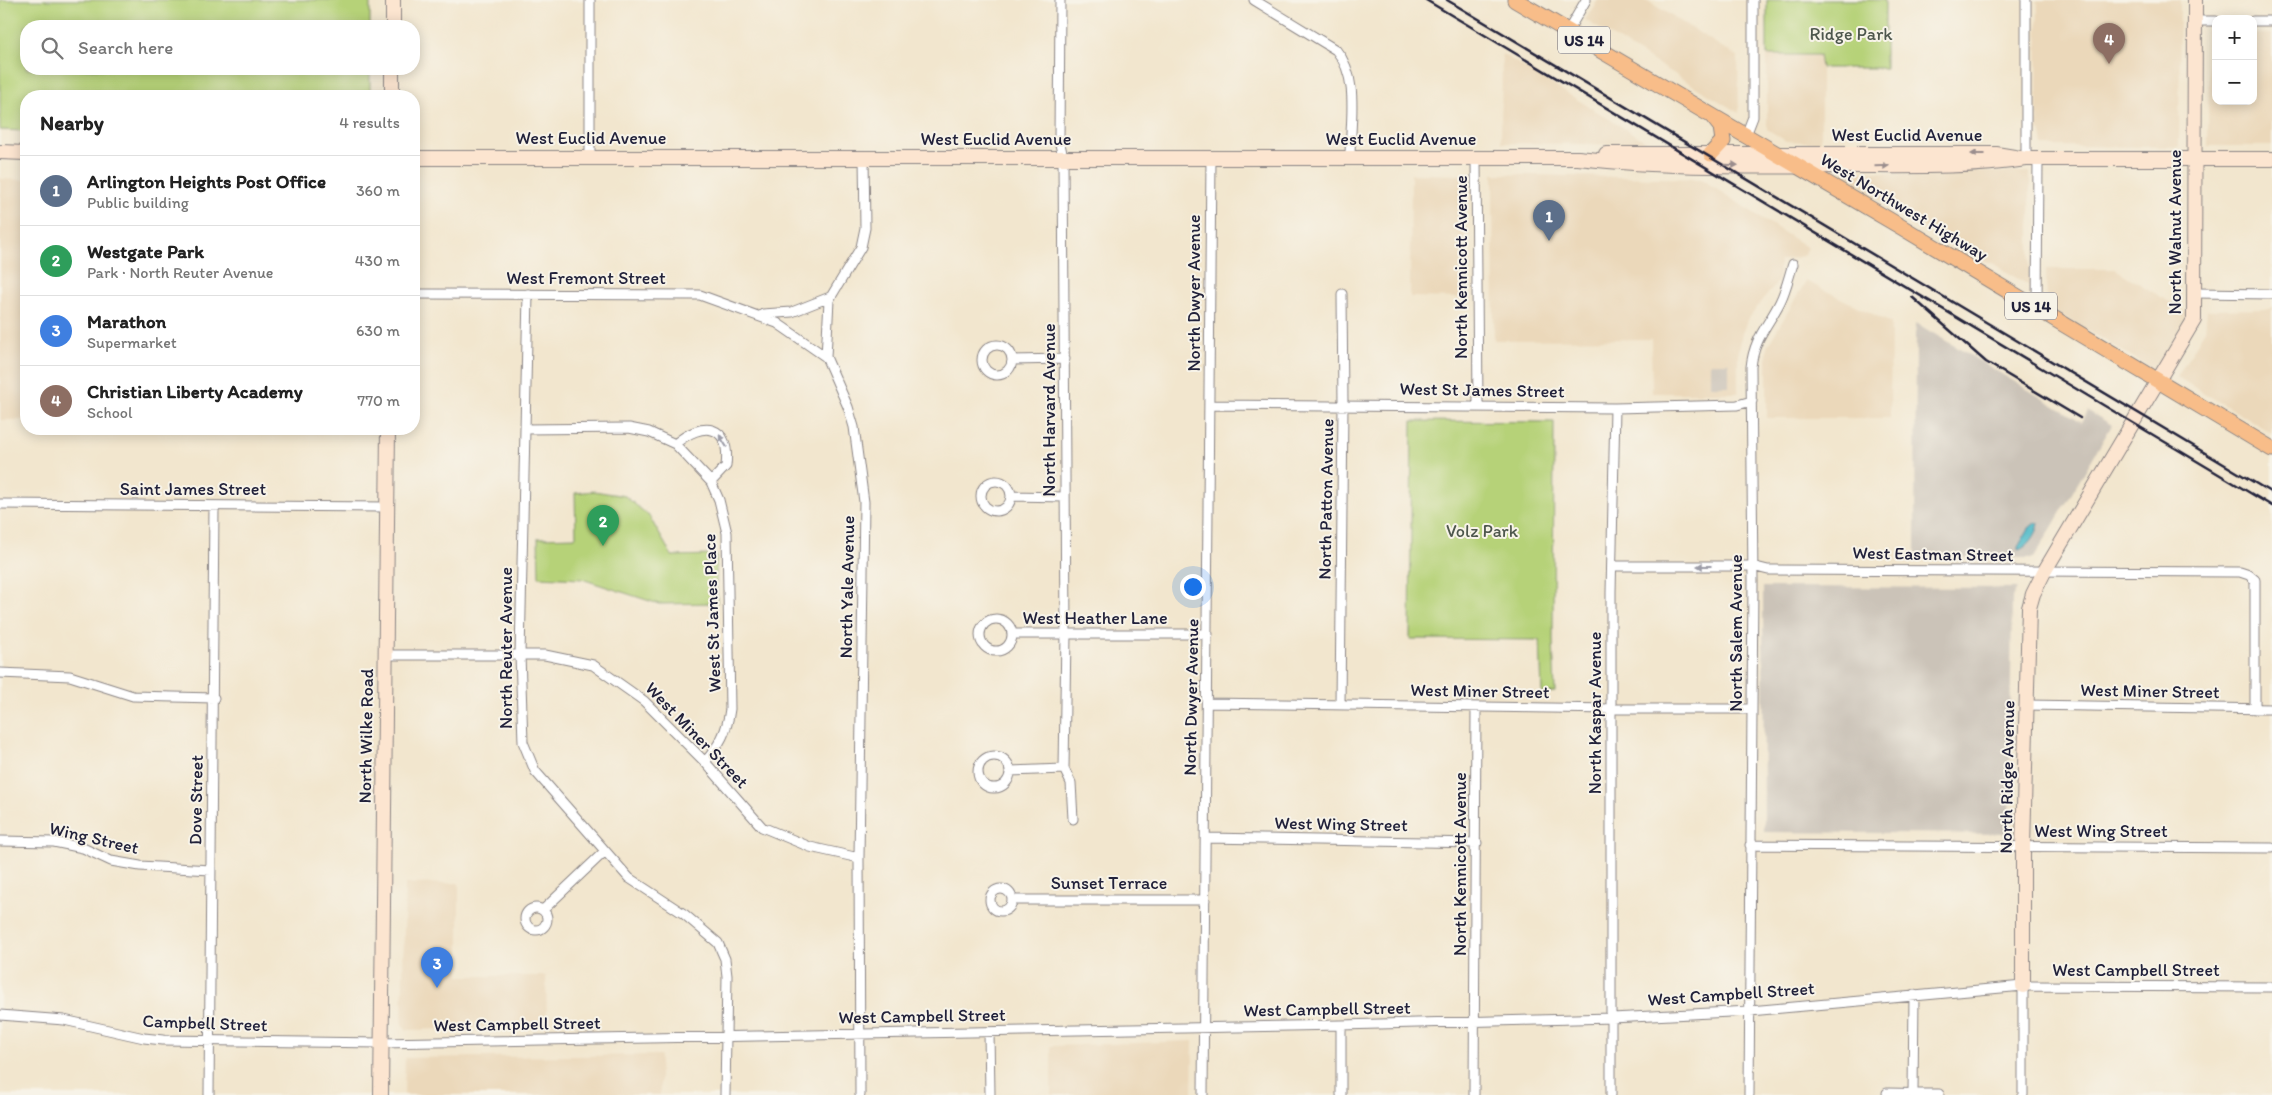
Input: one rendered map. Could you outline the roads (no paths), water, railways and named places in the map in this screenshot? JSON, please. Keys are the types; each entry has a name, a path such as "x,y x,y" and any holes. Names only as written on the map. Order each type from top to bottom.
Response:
{"main road":[{"path":"392,20 393,0"},
{"name":"West Northwest Highway","path":"1515,0 1746,135 2272,449"},
{"name":"North Walnut Avenue","path":"2044,572 2159,383 2194,320 2195,0"},
{"path":"392,75 392,90"},
{"path":"1711,154 1724,141 1721,127 1712,116"},
{"path":"0,152 20,153"},
{"name":"West Euclid Avenue","path":"1578,158 1616,153 1775,153 1996,154 2032,159"},
{"name":"West Euclid Avenue","path":"420,158 1578,158 1626,163 1798,167 1986,165 2032,159 2272,159"},
{"name":"North Wilke Road","path":"381,1095 388,435"},
{"name":"North Ridge Avenue","path":"2023,986 2023,847 2029,608 2033,594 2044,572"}],"street":[{"path":"590,0 590,157"},
{"name":"North Harvard Avenue","path":"1060,0 1059,140 1064,157 1066,634 1064,769 1070,783 1073,819"},
{"path":"1254,0 1336,50 1342,57 1351,82 1350,157"},
{"path":"1568,31 1586,0"},
{"path":"1746,135 1753,117 1753,0"},
{"path":"2026,0 2037,309"},
{"path":"2195,21 2212,21"},
{"path":"2257,21 2272,21"},
{"name":"North Yale Avenue","path":"860,1095 859,858 864,502 854,427 848,407 826,357 830,297 861,247 865,228 864,157"},
{"name":"North Dwyer Avenue","path":"1203,1095 1211,157"},
{"name":"North Kennicott Avenue","path":"1476,158 1478,406"},
{"name":"North Salem Avenue","path":"1749,1095 1752,354 1760,332 1780,301 1793,264"},
{"name":"West Fremont Street","path":"420,294 700,295 778,323 826,357"},
{"name":"North Reuter Avenue","path":"528,294 520,655 523,742 535,771 629,878 684,914 718,943 725,959 727,976 725,1095"},
{"name":"North Patton Avenue","path":"1340,705 1343,405 1342,294"},
{"path":"2195,294 2272,294"},
{"name":"West Fremont Street","path":"755,314 771,315 792,312 830,297"},
{"path":"1012,360 1065,359"},
{"name":"West St James Street","path":"1210,405 1614,408 1705,407 1737,405 1752,401"},
{"name":"North Kaspar Avenue","path":"1612,1095 1612,566 1614,408"},
{"name":"West St James Place","path":"526,429 629,428 656,435 675,444 711,482 727,533 730,709 727,729 722,741 705,762"},
{"path":"675,444 688,433 699,429 711,429 720,436 727,445 726,466 711,482"},
{"path":"1011,496 1065,497"},
{"name":"Saint James Street","path":"0,504 387,507"},
{"name":"Dove Street","path":"209,1095 214,698 214,506"},
{"name":"West Eastman Street","path":"1612,566 1752,566 1768,570 2240,572 2253,578 2255,585 2255,709"},
{"name":"West Heather Lane","path":"1012,634 1208,634"},
{"name":"West Miner Street","path":"385,655 546,655 593,665 644,700 705,762 762,826 810,847 859,858"},
{"path":"0,674 70,676 134,696 214,698"},
{"name":"West Miner Street","path":"1207,703 1612,709 1752,709"},
{"name":"West Miner Street","path":"2027,705 2272,710"},
{"name":"North Kennicott Avenue","path":"1474,1095 1477,843 1476,707"},
{"path":"1010,770 1064,769"},
{"name":"West Wing Street","path":"1206,838 1477,843"},
{"name":"Wing Street","path":"0,841 54,842 83,848 112,862 140,866 211,870"},
{"name":"West Wing Street","path":"1750,845 2272,848"},
{"path":"543,910 605,852"},
{"name":"Sunset Terrace","path":"1012,900 1205,900"},
{"path":"2023,986 2023,1095"},
{"name":"West Campbell Street","path":"381,1043 1204,1028 1612,1018 1750,1011 2023,986 2272,987"},
{"path":"1914,995 1914,1094"},
{"name":"Campbell Street","path":"0,1015 64,1020 144,1038 209,1041 381,1043"},
{"path":"1341,1024 1341,1095"},
{"path":"989,1032 990,1095"},
{"path":"1886,1094 1940,1094"}],"water":[{"path":"2035,523 2039,523 2035,535 2029,543 2018,550 2029,528"}],"railway":[{"path":"1426,0 2272,506"},
{"path":"1447,0 2272,493"},
{"path":"1912,297 1986,362 2080,418"}],"place":[{"name":"Christian Liberty Academy","path":"2109,64"},
{"name":"Arlington Heights Post Office","path":"1549,241"},
{"name":"Westgate Park","path":"603,546"},
{"name":"Marathon","path":"437,988"}],"park label":[{"name":"Ridge Park","path":"1851,34"},
{"name":"Volz Park","path":"1482,531"}]}
